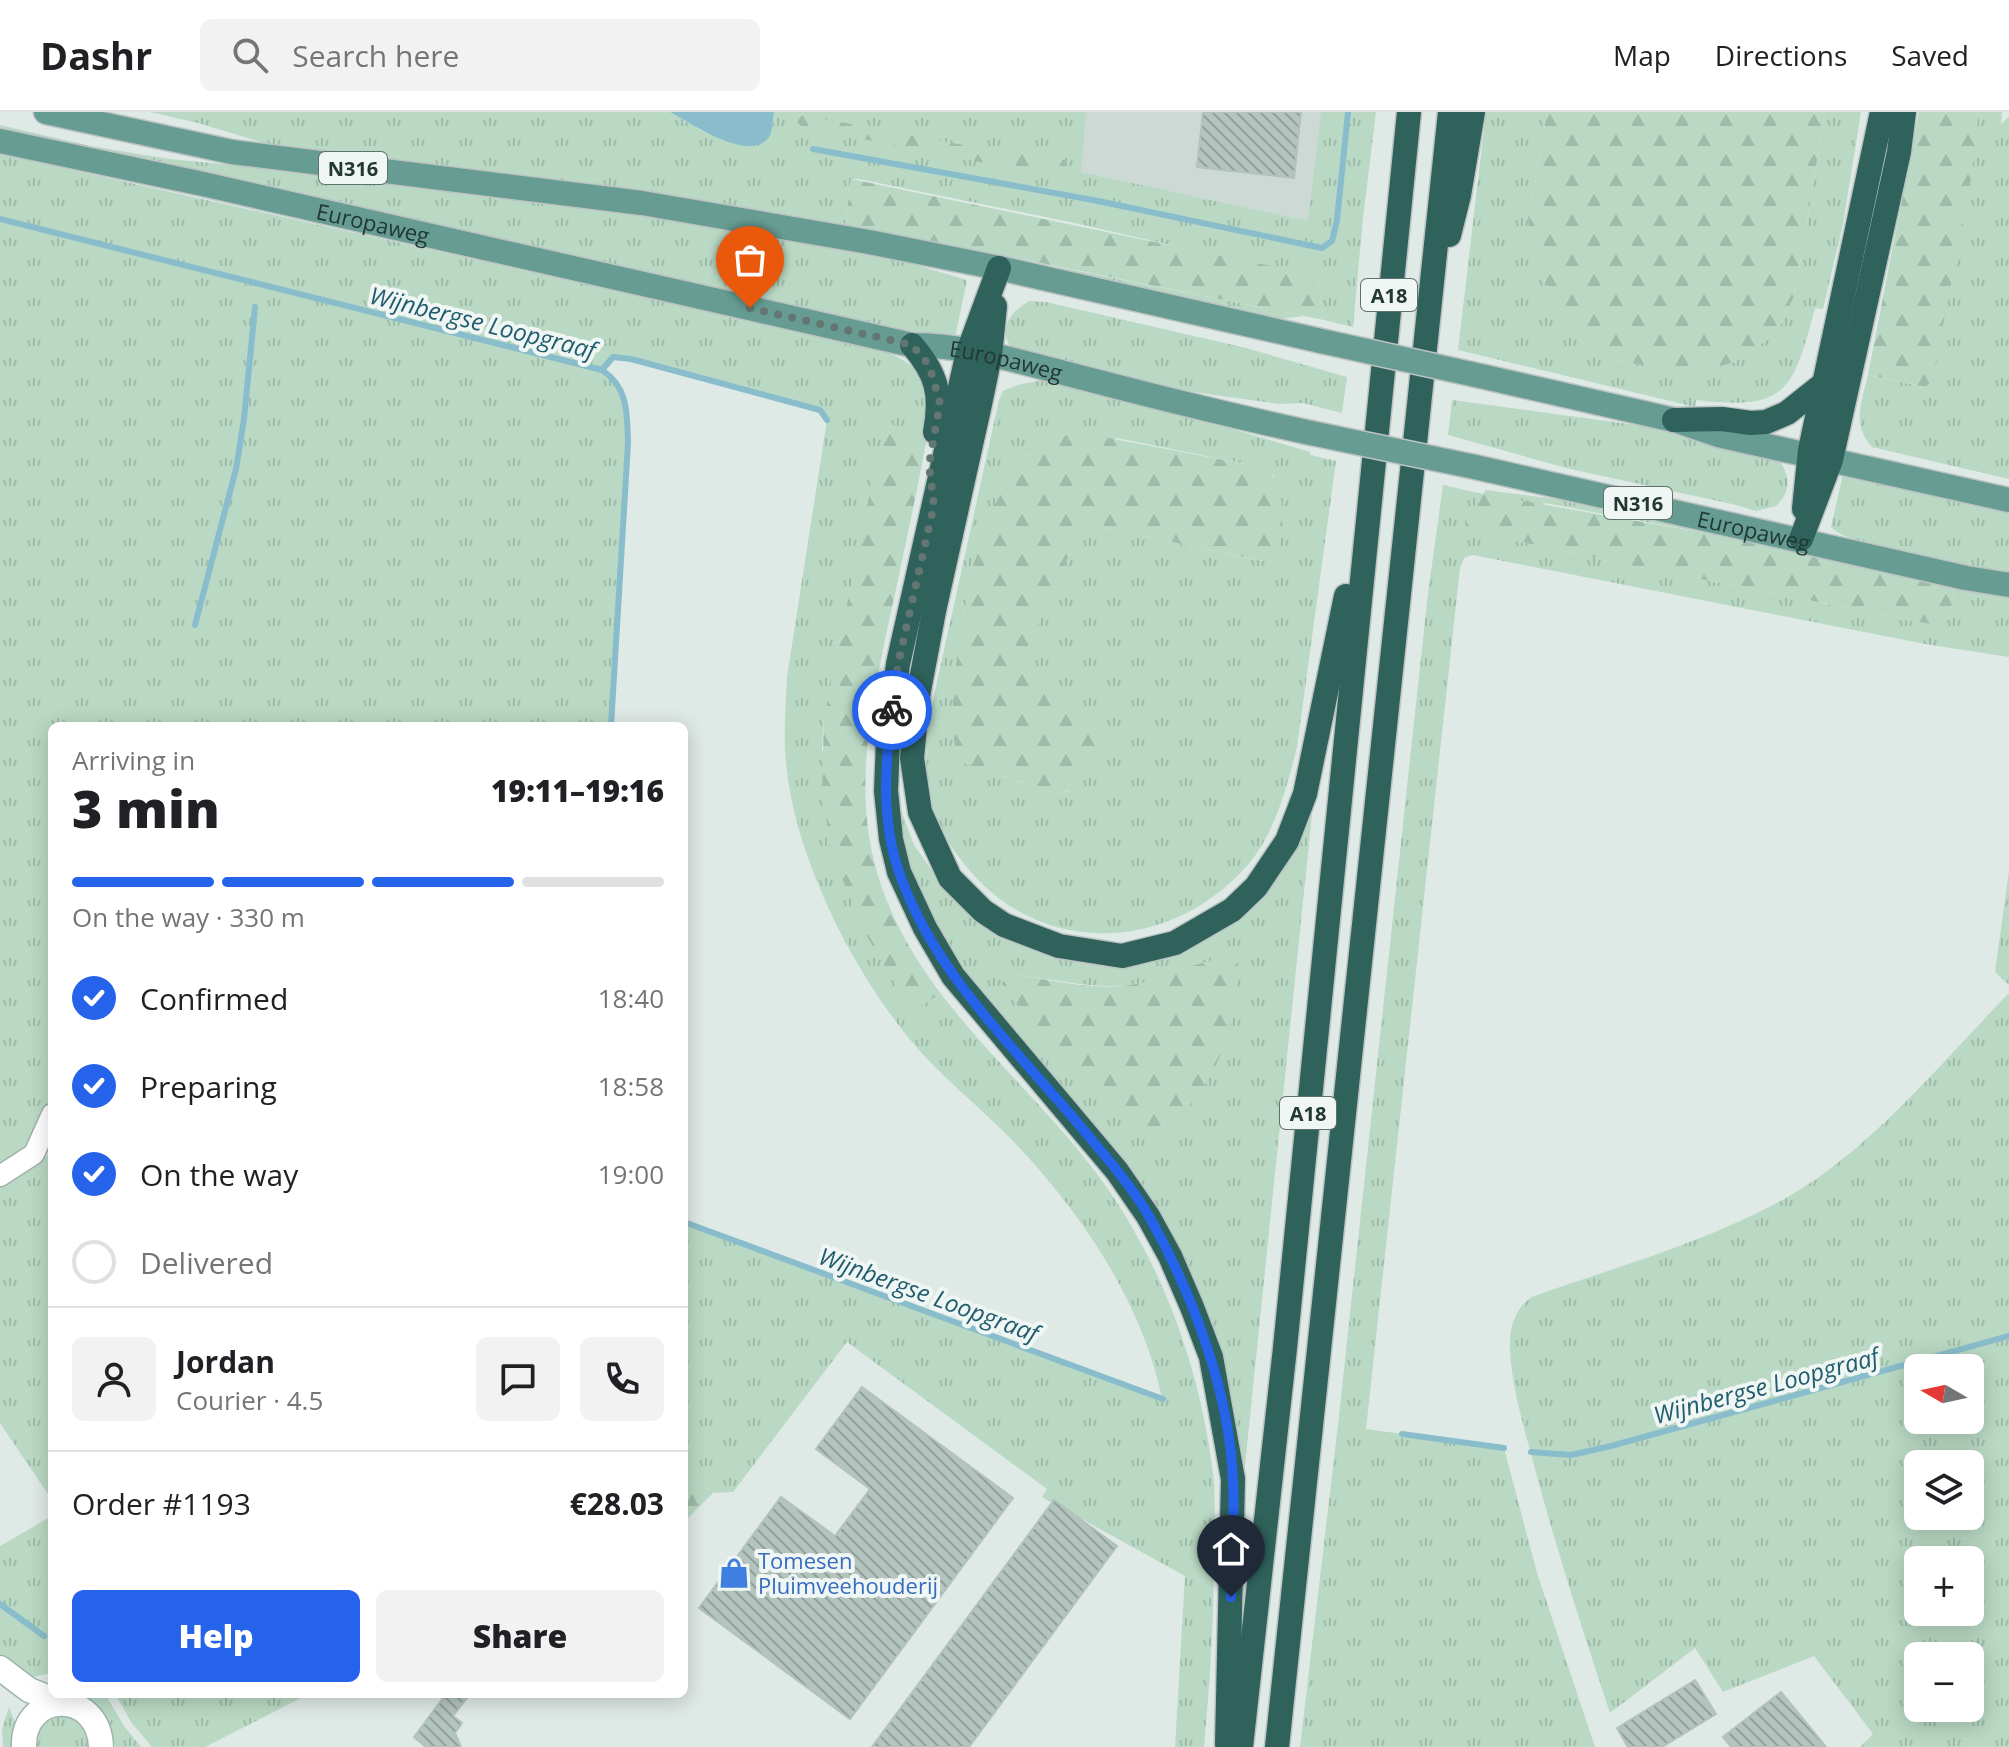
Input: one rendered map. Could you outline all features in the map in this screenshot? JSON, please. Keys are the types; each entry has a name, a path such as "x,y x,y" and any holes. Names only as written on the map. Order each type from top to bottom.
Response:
{"highway":[{"name":"A18","path":"1241,1747 1285,1348 1409,112"},
{"name":"A18","path":"1277,1747 1450,112"},
{"name":"A18","path":"1428,318 1459,195 1473,112"},
{"path":"1820,457 1826,382 1882,112"},
{"path":"1801,539 1899,152 1904,112"},
{"name":"A18","path":"999,268 979,354 918,696 912,758 920,812 950,878 983,911 1004,925 1059,946 1122,956 1175,943 1232,910 1256,887 1287,841 1305,794 1370,478"},
{"name":"A18","path":"912,345 929,365 940,403 929,465 934,505"},
{"name":"A18","path":"979,354 934,505 898,664 888,741 886,791 891,839 899,872 925,928 953,976 1117,1171 1148,1216 1170,1256 1202,1332 1217,1384 1233,1479 1227,1747"},
{"path":"1674,420 1766,422 1787,413 1826,382"}],"main road":[{"name":"Europaweg","path":"46,112 232,152 642,203 869,242 999,268 1485,377 1674,420 1718,435 2009,500"},
{"name":"Europaweg","path":"0,141 218,187 912,345 936,345 979,354 1211,411 2009,585"}],"street":[{"path":"0,1176 34,1154 48,1123"},
{"path":"0,1670 29,1690 48,1697"},
{"path":"0,1670 26,1735"},
{"path":"49,1698 76,1705 87,1712 96,1722 103,1743"},
{"path":"26,1735 37,1712 62,1703"}],"shaded area":[{"path":"795,112 1347,112 1335,249"}],"green space":[{"path":"150,112 670,112 704,132 739,145 773,124 774,112 1086,112 1081,172 1308,221 1321,112 1376,112 1353,327 1324,320 1318,279 1079,224 859,179 851,179 845,227 505,173 277,147"},
{"path":"1486,112 1547,112 1528,219 1543,278 1589,352 1608,359 1676,371 1704,371 1734,362 1760,345 1782,323 1795,294 1825,112 1861,112 1843,224 1823,309 1815,308 1800,359 1782,389 1750,402 1696,400 1695,407 1458,350"},
{"path":"1547,112 1825,112 1795,294 1782,323 1760,345 1734,362 1705,371 1676,371 1608,359 1589,352 1543,278 1531,246 1528,219"},
{"path":"1919,112 1979,112 1969,193 1932,381 1925,387 1868,375"},
{"path":"1979,112 2002,112 2001,124 2009,117 2009,479 1872,447 1860,421 1868,375 1924,387"},
{"path":"803,115 968,146 1065,160 1069,169 1067,176 1060,178 802,127 796,121"},
{"path":"0,125 90,146 170,159 421,184 735,230 913,264 967,280 954,342 239,180 0,130"},
{"path":"0,154 882,350 898,357 918,372 923,380 928,402 928,432 889,425 883,433 824,718 822,749 862,926 908,1005 915,1009 941,994 1091,1166 1148,1257 1178,1327 1200,1400 1214,1484 1212,1626 1204,1747 1175,1747 1185,1576 1042,1497 1047,1489 847,1342 733,1492 713,1493 688,1475 688,1224 1162,1398 1139,1326 1084,1226 1011,1139 942,1074 904,1032 863,973 812,869 791,797 785,730 787,677 827,420 820,410 631,359 613,357 603,370 623,394 628,431 611,722 48,722 48,1121 45,1131 0,1173"},
{"path":"851,179 1314,275 1318,279 1324,320 941,243 845,227"},
{"path":"1028,261 1304,316 1279,319 1027,264"},
{"path":"1029,301 1046,302 1246,348 1347,377 1342,413 1303,403 1279,404 1150,386 1016,354 1006,338 1007,324 1015,312"},
{"path":"1046,379 1172,411 1336,461 1297,747 1272,826 1245,868 1214,896 1179,917 1141,929 1103,933 1065,929 1029,916 995,895 953,849 936,819 929,795 926,771 928,723 999,400 1003,391","holes":["1117,438 1265,468 1274,477 1262,561 1104,528 1078,535 1023,659 1031,675 1105,734 1068,791 1059,794 997,774 955,683 963,617 989,517 1030,454"]},
{"path":"1452,400 1636,425 1739,446 1778,458 1787,477 1787,489 1776,506 1756,511 1570,469 1448,435"},
{"path":"889,424 928,432 871,717 866,765 866,810 873,855 886,900 909,946 941,994 915,1009 908,1005 861,926 831,850 822,790 824,718 878,453 883,433"},
{"path":"1077,432 1266,468 1280,496 1282,529 1280,551 1273,558 1263,561 1104,528 1078,535 1023,659 1031,675 1105,734 1101,753 1091,770 1076,785 1059,794 960,762 954,742 953,713 959,642 973,570 988,519 1006,486 1033,452 1051,441"},
{"path":"1844,470 2009,510 2009,574 1887,550 1843,535 1831,527"},
{"path":"1443,485 1483,494 1486,490 1571,501 2009,593 2009,657 1925,644 1473,555 1465,557 1460,568 1366,1429 1504,1448 1537,1573 1595,1747 1300,1747 1428,593","holes":["1545,503 1716,535 1955,586 1950,614 1939,624 1930,624 1466,530"]},
{"path":"1484,494 1716,535 1955,586 1950,614 1939,624 1930,624 1466,530 1465,517"},
{"path":"895,795 914,845 940,882 1012,939 1036,951 1065,959 1206,938 1314,795 1241,1504 1184,1271 950,957 909,875","holes":["1220,958 1134,1126 1004,988 1003,983 1013,974 1087,985 1131,985 1165,978"]},
{"path":"2009,871 2009,985 1995,972"},
{"path":"1231,957 1238,963 1234,1006 1215,1067 1205,1085 1177,1118 1154,1132 1145,1132 1116,1110 1052,1043 1002,983 1013,974 1074,984 1121,986"},
{"path":"2009,993 2009,1747 1860,1747 1873,1734 1814,1656 1723,1692 1695,1648 1610,1713 1543,1500 1513,1380 1510,1335 1517,1314 1532,1297 1697,1239 1791,1195 1850,1153 1933,1074"},
{"path":"48,1154 48,1494 0,1423 0,1183"},
{"path":"688,1475 713,1493 688,1518"},
{"path":"48,1518 48,1674 28,1678 0,1654 0,1546"},
{"path":"79,1698 107,1698 141,1747 116,1747 102,1713"},
{"path":"117,1698 301,1698 205,1747 152,1747 131,1722"},
{"path":"9,1707 16,1725 15,1747 3,1747 2,1729"},
{"path":"64,1716 73,1718 85,1729 88,1747 37,1747 43,1726 52,1719"}],"water":[{"path":"670,112 774,112 769,137 760,144 748,146 720,139"}],"building":[{"path":"1203,112 1301,112 1294,178 1197,167"},
{"path":"862,1387 1013,1498 850,1719 699,1608 781,1497 835,1536 870,1489 816,1449"},
{"path":"1054,1500 1117,1546 969,1747 872,1747"},
{"path":"1695,1680 1716,1714 1662,1747 1628,1747 1617,1728"},
{"path":"1781,1692 1826,1747 1731,1747 1723,1737"},
{"path":"443,1698 467,1698 453,1716 462,1723 455,1733 461,1747 426,1747 414,1737"}],"waterway":[{"path":"813,149 1098,201 1322,248 1332,241 1337,220 1348,112"},
{"name":"Wijnbergse Loopgraaf","path":"0,219 602,370 611,377 625,402 628,443 611,722"},
{"path":"195,625 236,469 255,307"},
{"path":"602,370 613,357 631,359 820,410 827,420"},
{"name":"Wijnbergse Loopgraaf","path":"688,1223 1163,1399"},
{"name":"Wijnbergse Loopgraaf","path":"1531,1452 1571,1455 1611,1446 2009,1336"},
{"name":"Wijnbergse Loopgraaf","path":"1402,1434 1504,1448"},
{"path":"0,1604 44,1636"}],"way so far":[{"path":"750,308 912,345 929,365 934,379 940,403 929,465 934,505 898,664 892,710"}],"place":[{"name":"Tomesen Pluimveehouderij","path":"734,1573"}],"route":[{"path":"892,710 886,791 891,839 899,872 925,928 953,976 1117,1171 1148,1216 1192,1307 1211,1357 1233,1479 1231,1597"}]}
